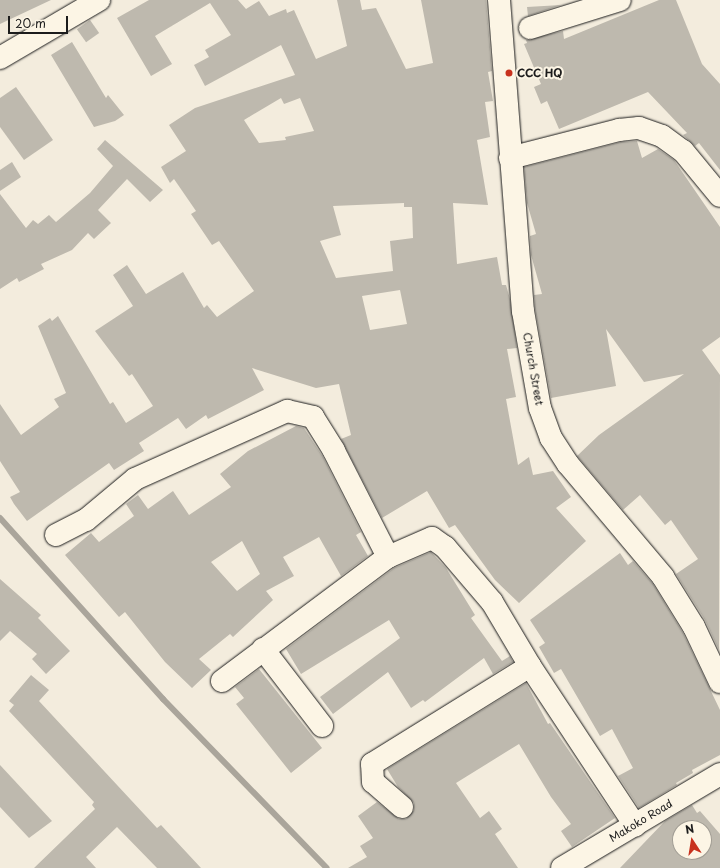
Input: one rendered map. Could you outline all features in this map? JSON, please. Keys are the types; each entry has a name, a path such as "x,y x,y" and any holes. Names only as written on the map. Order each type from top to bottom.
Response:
{"street":[{"path":"0,58 99,0"},
{"name":"Church Street","path":"499,0 523,311 540,408 551,438 568,464 663,577 694,627 720,682"},
{"path":"530,28 620,0"},
{"path":"510,158 619,130 639,128 662,136 683,151 720,196"},
{"path":"56,535 86,520 135,479 287,411 313,417 334,451 388,557"},
{"path":"222,681 388,557 432,538 446,547 492,602 530,666 635,825"},
{"path":"263,649 322,726"},
{"path":"402,807 373,782 372,764 530,666"},
{"name":"Makoko Road","path":"562,868 720,774"}],"building":[{"path":"0,0 51,0 0,24"},
{"path":"149,0 238,0 246,9 259,1 269,16 286,9 287,13 294,10 316,59 347,46 337,0 360,0 362,10 376,8 406,69 433,63 421,0 486,0 492,71 488,72 493,101 485,102 490,137 477,140 488,205 453,203 457,264 497,257 502,285 506,285 510,299 517,348 507,349 516,397 506,399 518,465 529,457 533,475 553,471 571,497 556,508 586,541 519,603 495,580 455,525 449,528 427,491 382,518 341,439 351,435 339,384 316,388 252,368 264,390 208,419 206,415 186,429 178,418 139,443 144,451 114,470 109,463 27,521 14,504 10,497 20,492 0,461 0,404 21,435 59,407 54,399 66,393 38,326 50,318 52,321 58,316 110,404 113,402 126,423 153,406 132,374 129,376 95,331 133,306 113,275 127,265 146,294 183,272 204,308 207,305 217,317 254,291 219,241 212,245 191,214 196,211 174,179 170,183 161,167 186,151 169,125 195,108 295,75 281,45 205,86 194,65 209,57 205,50 231,35 210,3 155,36 172,64 151,76 117,18","holes":["281,98 284,104 300,98 314,131 285,137 286,140 259,143 244,120","404,203 404,207 412,207 413,238 390,241 393,271 336,278 320,241 341,235 333,206","400,290 407,324 370,330 362,296"]},
{"path":"659,0 676,0 702,64 720,84 720,170 699,143 695,146 683,135 687,133 648,92 559,129 547,101 541,104 534,87 541,84 524,44 527,43 526,40 563,31 564,39"},
{"path":"561,5 528,16 527,7"},
{"path":"90,20 99,33 86,42 77,29"},
{"path":"72,42 106,98 108,95 124,115 115,121 94,127 51,55"},
{"path":"16,87 53,140 24,160 0,127 0,98"},
{"path":"105,140 163,190 150,202 127,179 98,210 111,223 94,239 88,233 72,250 41,264 44,269 19,282 17,278 0,289 0,194 26,228 33,220 38,224 49,215 56,222 90,193 113,166 97,149"},
{"path":"637,141 642,158 658,149 674,160 720,227 720,337 702,350 720,375 719,650 705,620 676,574 698,559 671,520 665,525 640,495 623,510 577,456 599,435 684,374 644,382 606,329 616,386 551,398 535,309 534,295 542,294 531,255 530,236 536,234 527,203 524,167 621,142"},
{"path":"12,162 21,177 0,191 0,170"},
{"path":"296,426 304,428 323,457 361,532 356,535 368,556 341,576 319,537 283,557 294,576 266,591 273,600 233,637 230,634 199,659 211,670 192,688 165,662 125,612 119,617 65,555 91,533 99,542 134,516 126,504 138,495 148,509 173,491 189,515 231,487 220,474 248,451","holes":["242,541 260,574 237,591 211,562"]},
{"path":"431,552 446,568 475,615 471,618 502,661 510,656 513,662 493,674 484,658 425,702 423,700 411,708 388,672 333,714 320,697 400,638 389,620 301,674 286,649 394,568"},
{"path":"620,553 628,565 633,561 653,584 683,633 720,710 720,755 692,770 693,773 676,783 677,785 639,808 618,776 633,768 612,729 600,736 561,669 554,673 539,647 545,643 530,620"},
{"path":"0,579 41,615 38,618 70,651 46,674 32,659 37,654 10,631 0,641"},
{"path":"259,669 322,748 291,773 236,704 244,698 235,687"},
{"path":"31,675 49,690 39,701 157,828 161,825 201,868 157,868 117,827 86,857 96,868 34,868 95,809 92,805 94,802 9,711 14,705 9,701"},
{"path":"526,683 548,724 550,723 615,818 572,847 561,831 571,824 551,797 519,744 456,783 480,818 489,811 502,829 495,834 518,868 348,868 367,857 360,846 373,838 358,816 377,802 399,819 406,819 414,810 414,803 398,787 387,769"},
{"path":"0,765 52,821 29,838 0,807"},
{"path":"692,805 697,813 700,811 708,820 672,820 672,860 712,860 712,825 720,834 720,868 620,868 665,821"}],"waterway":[{"path":"0,518 163,699 327,868"}],"place":[{"name":"CCC HQ","path":"509,73"}]}
